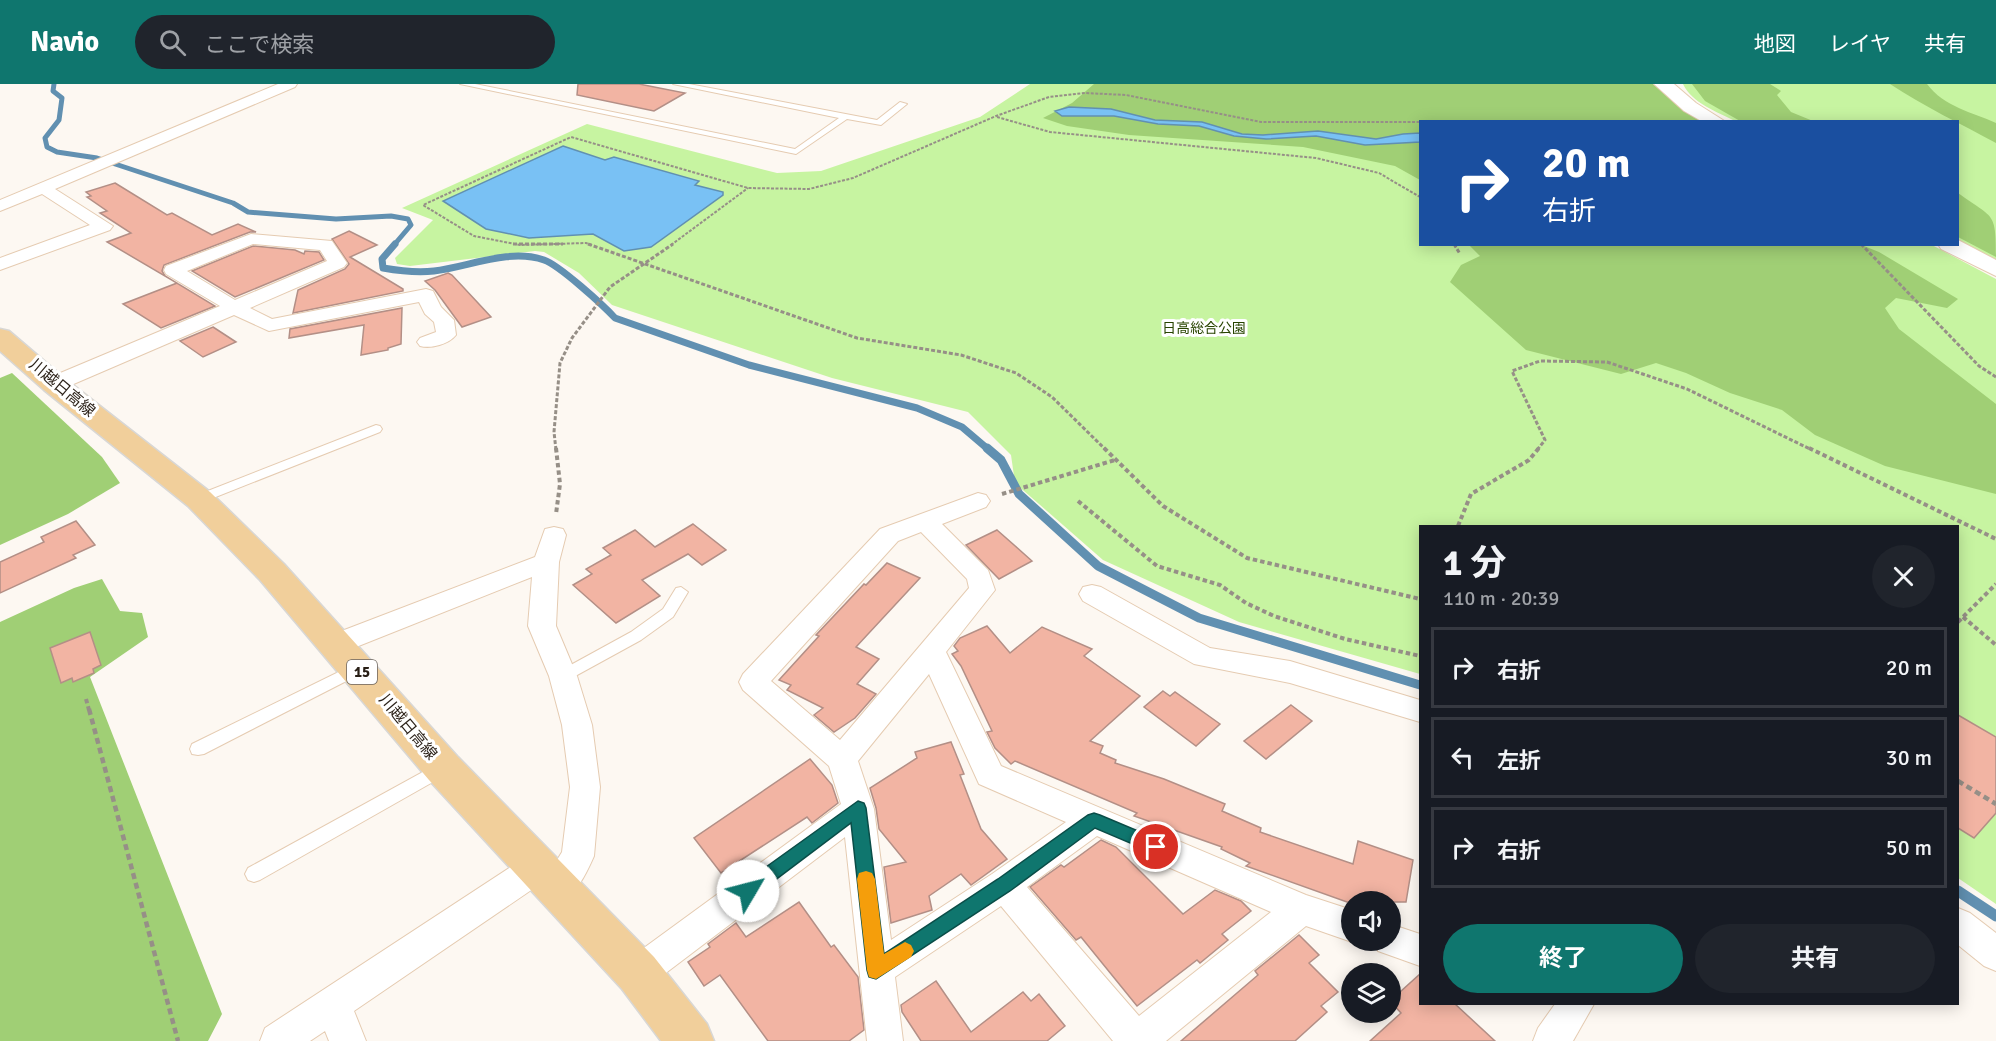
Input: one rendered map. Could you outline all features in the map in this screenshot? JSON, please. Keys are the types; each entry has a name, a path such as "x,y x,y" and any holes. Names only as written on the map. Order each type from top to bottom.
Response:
{"main road":[{"name":"川越日高線","path":"0,337 54,384 199,499 272,572 443,768 638,973 683,1039"}],"street":[{"path":"0,206 290,84"},
{"path":"1663,84 1690,107 1713,120"},
{"path":"0,264 104,226 43,188"},
{"path":"54,384 234,307 327,267 338,263 326,245 251,239 173,270 234,307 269,325 426,295 432,310 444,321 447,335 427,342"},
{"path":"1953,246 1996,269"},
{"path":"885,1041 858,808 842,759 753,682 889,535 978,501"},
{"path":"842,759 982,590 979,576 924,521"},
{"path":"347,656 550,549"},
{"path":"278,1041 547,878 579,856 585,787 578,725 563,676 542,626 550,549"},
{"path":"1092,594 1204,657 1290,672 1419,711"},
{"path":"932,651 990,775 1301,909 1341,922"},
{"path":"638,973 858,808"},
{"path":"876,970 1004,885 1094,820"},
{"path":"1004,885 1137,1041 1301,909"},
{"path":"1959,925 1996,954"},
{"path":"1401,944 1419,950"},
{"path":"1551,1041 1575,1005"},
{"path":"333,1006 348,1041"}],"lane":[{"path":"464,84 796,153 846,117"},
{"path":"504,93 521,84"},
{"path":"677,84 878,123 903,104"},
{"path":"199,499 376,429"},
{"path":"563,676 636,636 668,613 681,592"},
{"path":"198,749 347,656"},
{"path":"254,874 443,768"}],"path":[{"path":"1419,122 1261,122 1126,95 1085,93 1049,97 996,116 853,178 809,189 748,188 571,137 423,205 474,236 520,245 586,243 857,338 961,355 1016,373 1052,397 1164,506 1247,558 1419,599"},
{"path":"996,116 1050,132 1316,158 1379,173 1419,194"},
{"path":"550,549 560,484 554,432 560,363 572,338 610,287 646,264 748,188"},
{"path":"1455,246 1460,254"},
{"path":"1863,246 1979,366 1996,377"},
{"path":"1458,525 1471,494 1529,460 1545,440 1512,370 1540,361 1606,362 1687,389 1996,539"},
{"path":"978,501 1115,460"},
{"path":"1078,501 1157,566 1220,585 1246,603 1274,616 1345,639 1419,656"},
{"path":"1959,621 1996,584"},
{"path":"1963,617 1996,645"},
{"path":"86,699 178,1041"},
{"path":"1959,782 1996,804"}],"green space":[{"name":"日高総合公園","path":"1030,84 1199,84 1684,109 1705,120 1419,120 1419,246 1934,246 1996,279 1996,904 1959,879 1959,525 1419,525 1419,674 1239,622 1103,560 1015,483 1011,455 968,412 832,378 612,305 579,273 544,252 535,251 410,266 397,264 395,258 433,220 402,208 587,124 777,173 821,171 980,117"},
{"path":"1094,84 1653,84 1700,120 1419,120 1419,179 1395,166 1303,147 1129,135 1067,126 1043,118 1072,103"},
{"path":"1683,84 1996,84 1996,261 1959,242 1959,120 1733,120 1699,102"},
{"path":"1692,84 1770,84 1781,91 1777,95 1791,112 1811,120 1738,120 1705,101"},
{"path":"1890,84 1927,84 1950,104 1996,123 1996,143 1959,123 1959,120 1953,120"},
{"path":"1959,194 1986,213 1993,223 1996,257 1959,238"},
{"path":"1470,246 1864,246 1879,252 1958,299 1947,308 1896,298 1885,308 1899,329 1996,404 1996,494 1885,466 1815,435 1782,410 1730,393 1686,373 1656,363 1621,374 1526,350 1450,282 1461,265 1480,256"},
{"path":"12,373 102,457 120,483 68,514 0,545 0,378"},
{"path":"102,579 120,611 142,613 148,637 90,677 222,1014 208,1041 0,1041 0,622 74,588"}],"water":[{"path":"1069,107 1111,109 1155,120 1202,122 1242,134 1263,135 1318,131 1376,139 1419,133 1419,142 1365,145 1316,136 1266,139 1234,136 1199,126 1158,124 1114,116 1062,116 1055,111"},
{"path":"563,146 605,160 614,157 699,181 695,185 723,192 723,195 651,247 624,251 593,234 529,238 486,229 443,201"}],"building":[{"path":"578,84 639,84 685,93 654,111 577,95"},
{"path":"115,183 167,215 172,213 212,235 238,224 256,232 250,232 164,265 162,271 165,276 107,242 131,233 100,213 107,211 87,197 91,196 86,192"},
{"path":"349,231 377,245 350,257 403,291 293,313 298,290 345,269 349,264 332,239"},
{"path":"253,246 295,250 304,254 305,251 319,252 324,260 235,297 192,271"},
{"path":"448,273 491,317 462,327 435,290 425,281"},
{"path":"177,283 215,306 161,328 123,304"},
{"path":"402,308 401,344 388,348 388,350 361,355 364,325 289,338 290,329"},
{"path":"213,327 236,342 203,357 180,341"},
{"path":"76,521 95,545 73,555 76,558 0,593 0,562 44,542 41,537"},
{"path":"693,524 726,550 702,565 688,554 642,580 660,596 616,623 573,585 592,574 586,569 611,555 603,548 635,530 655,547"},
{"path":"997,530 1032,561 999,579 966,545"},
{"path":"887,563 920,578 856,647 879,659 857,684 876,694 855,718 834,732 814,715 823,708 787,690 791,685 779,680 819,636 816,635"},
{"path":"987,626 1010,653 1042,627 1092,649 1084,656 1140,696 1090,741 1103,746 1100,753 1116,760 1115,763 1164,779 1225,804 1222,811 1261,828 1260,832 1353,864 1358,841 1413,860 1406,902 1401,902 1401,891 1341,891 1341,900 1246,866 1250,863 1221,849 1222,847 1134,816 1137,813 1015,761 1011,764 995,748 987,732 992,731 961,666 952,654 958,651 954,646 960,638"},
{"path":"90,632 101,665 93,669 94,673 73,682 72,678 61,683 50,648"},
{"path":"1163,691 1170,696 1175,692 1220,724 1196,746 1144,707"},
{"path":"1291,705 1312,721 1266,759 1244,741"},
{"path":"1959,716 1996,737 1996,813 1974,838 1959,829"},
{"path":"951,742 964,774 960,775 981,829 1007,859 971,885 961,874 929,896 932,910 891,923 884,867 906,862 879,829 870,788 917,758 915,752"},
{"path":"810,759 832,785 838,803 812,823 807,817 721,873 694,838"},
{"path":"1101,840 1116,847 1183,914 1215,890 1241,901 1251,911 1222,934 1228,940 1200,963 1197,960 1137,1006 1081,937 1076,940 1030,887 1061,865 1064,867"},
{"path":"799,902 831,947 834,945 858,977 864,1030 849,1041 768,1041 720,975 704,986 688,962 710,947 708,944 736,923 746,937"},
{"path":"1299,935 1319,955 1309,963 1338,992 1321,1006 1327,1012 1295,1041 1181,1041 1258,975 1255,971"},
{"path":"1419,975 1419,1005 1456,1005 1495,1041 1370,1041 1390,1023 1401,1023 1401,991"},
{"path":"936,981 971,1032 1023,992 1031,1001 1039,994 1065,1026 1047,1041 921,1041 902,1012 901,1005"}],"waterway":[{"path":"54,84 53,91 62,98 59,120 45,138 47,147 57,152 97,158 233,203 248,212 336,219 391,216 408,219 411,225 394,245"},
{"path":"395,244 382,259 383,268 428,272 503,257 531,257 544,260 570,277 615,318 749,365 917,408 962,427 989,450"},
{"path":"987,448 1001,460 1019,494 1098,566 1199,618 1419,685"},
{"path":"1959,892 1996,916"}],"slow traffic":[{"path":"866,879 876,970 905,951"}],"route":[{"path":"748,891 858,808 876,970 1004,885 1094,820 1156,847"}]}
